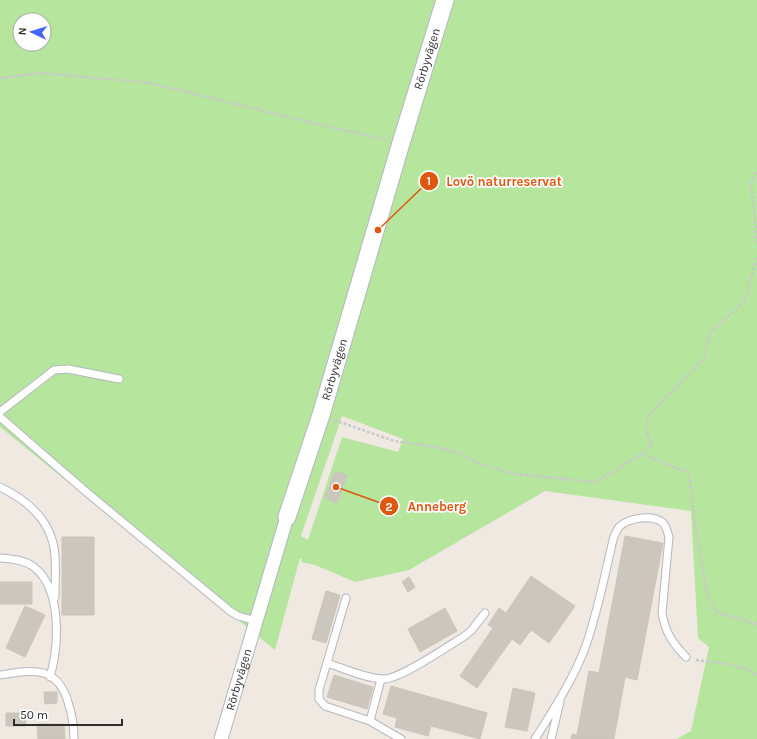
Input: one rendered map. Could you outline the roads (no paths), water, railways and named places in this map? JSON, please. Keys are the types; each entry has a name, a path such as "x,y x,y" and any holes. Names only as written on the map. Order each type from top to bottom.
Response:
{"street":[{"name":"Rörbyvägen","path":"221,739 286,517 321,416 401,143 445,0"}],"lane":[{"path":"0,412 54,370 68,369 119,379"},
{"path":"0,417 84,490 230,611 238,616 256,621"},
{"path":"0,487 15,494 32,508 44,521 51,537 55,555 56,645 54,663 50,676"},
{"path":"535,739 562,694 587,643 614,536 620,526 629,521 639,518 649,518 661,522 666,528 669,537 662,613 664,625 669,637 686,657"},
{"path":"0,558 18,560 35,568 46,580 52,592 55,613"},
{"path":"346,598 318,690 319,699 325,706 370,721 401,739"},
{"path":"327,663 367,676 388,679 404,672 463,637 477,624 485,613"},
{"path":"0,675 33,672 46,674 58,681 64,691 70,710 74,730 74,739"},
{"path":"370,721 381,679"},
{"path":"551,739 562,694"}],"place":[{"name":"Lovö naturreservat","path":"378,230"},
{"name":"Anneberg","path":"336,487"}]}
